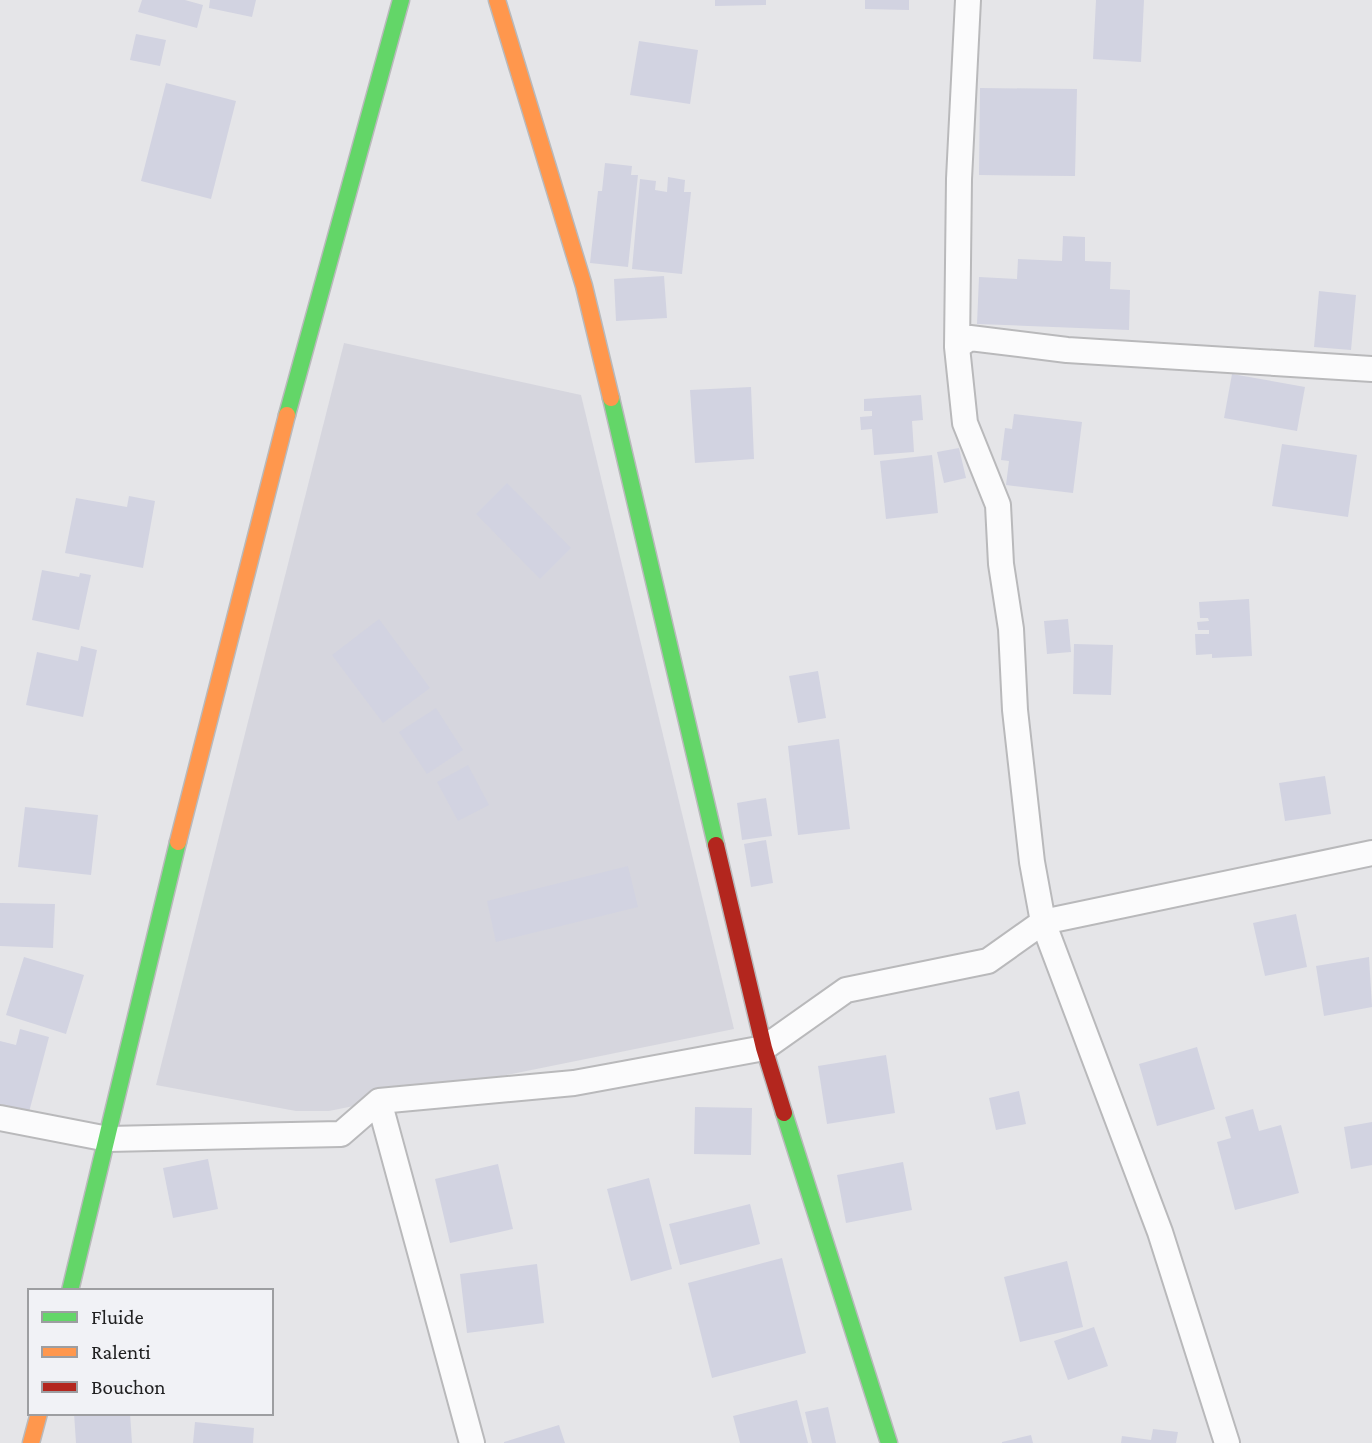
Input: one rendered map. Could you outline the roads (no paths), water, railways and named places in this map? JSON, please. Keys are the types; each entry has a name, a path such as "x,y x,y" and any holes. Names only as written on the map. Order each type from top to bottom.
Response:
{"main road":[{"path":"70,1289 210,706 334,236 401,0"},
{"path":"497,0 584,286 764,1048 889,1443"},
{"path":"31,1443 38,1415"}],"street":[{"path":"968,0 959,179 957,347 965,423 998,505 1001,564 1011,628 1015,710 1032,862 1043,922 1160,1232 1227,1443"},
{"path":"957,347 970,338 1067,350 1372,369"},
{"path":"0,1118 108,1139 341,1134 379,1101 574,1083 764,1048 846,990 988,961 1043,922 1371,852"},
{"path":"379,1101 472,1443"}]}
